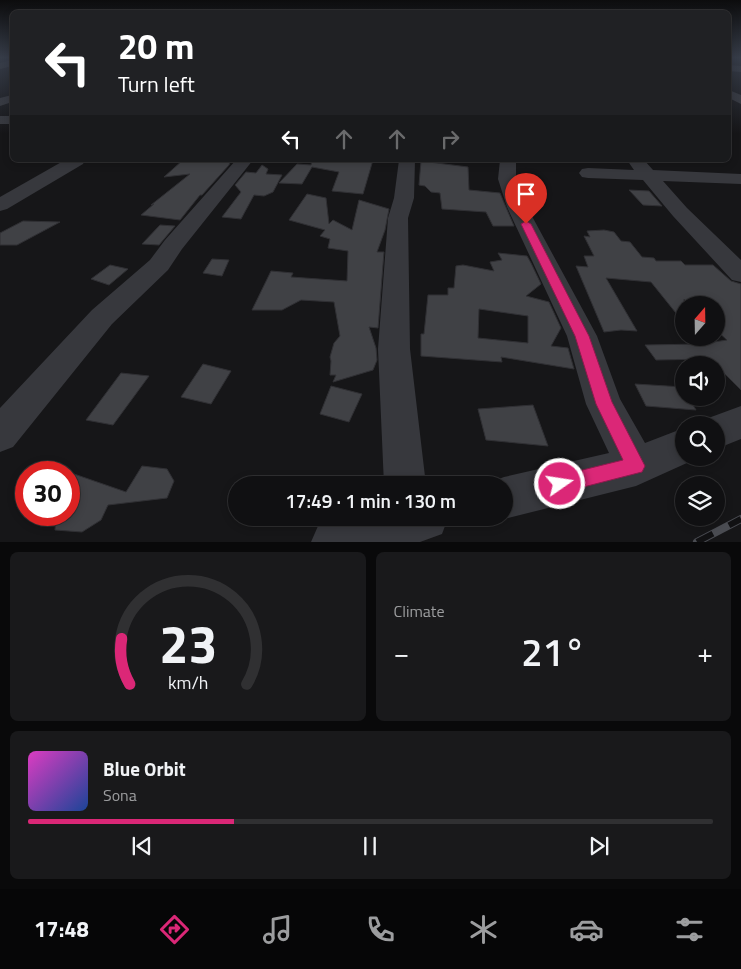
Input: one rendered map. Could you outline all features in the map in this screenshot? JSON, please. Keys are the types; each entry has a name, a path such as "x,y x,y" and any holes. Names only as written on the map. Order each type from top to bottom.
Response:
{"street":[{"path":"0,205 44,169 70,162"},
{"path":"0,435 102,317 159,265 243,162"},
{"path":"408,162 404,198 398,218 394,349 408,476"},
{"path":"508,162 507,179 518,206 582,336 604,404 636,466"},
{"path":"641,167 680,212 741,274"},
{"path":"588,174 641,167 741,179"},
{"path":"725,428 741,422"},
{"path":"513,496 636,466 675,450"},
{"path":"334,542 374,526"}],"building":[{"path":"181,162 230,162 180,220 141,215 190,174 164,177"},
{"path":"312,162 372,162 363,194 332,191 339,172 312,167 302,184 279,183 297,164 311,165"},
{"path":"421,162 468,167 469,190 500,193 514,226 493,226 486,212 442,209 440,193 431,192 425,186 419,185"},
{"path":"262,165 268,169 266,174 282,175 273,192 264,196 254,195 241,219 222,217 241,192 235,185 246,172 256,173"},
{"path":"629,190 649,191 662,206 643,205"},
{"path":"307,194 326,198 329,224 333,220 352,230 359,200 389,209 385,230 377,252 384,252 378,328 369,327 376,348 377,360 373,370 333,382 336,375 330,375 330,357 334,343 340,336 334,302 301,300 282,310 252,310 271,271 293,273 291,277 347,281 348,251 328,248 330,239 320,236 325,230 289,220"},
{"path":"23,221 60,222 17,245 0,245 0,233"},
{"path":"160,225 175,226 159,245 142,244"},
{"path":"604,230 614,232 621,241 630,242 642,257 654,258 656,261 681,261 685,265 713,265 731,281 741,284 741,390 725,374 725,356 675,356 675,360 656,360 645,345 725,346 725,340 727,340 725,338 725,296 675,296 675,312 651,282 606,278 637,331 604,332 576,266 588,267 584,256 594,256 584,236 590,237 587,231"},
{"path":"498,253 527,256 541,284 526,296 549,302 561,328 551,346 568,348 574,369 501,357 502,362 421,356 421,334 424,334 428,295 448,295 448,288 454,288 456,266 463,265 494,271 490,262 502,260","holes":["479,309 528,316 528,343 478,338"]},
{"path":"212,259 229,260 222,276 203,273"},
{"path":"110,265 128,269 109,285 91,279"},
{"path":"203,364 231,371 211,404 181,397"},
{"path":"121,373 149,376 113,425 86,420"},
{"path":"635,384 675,386 675,406 694,406 696,410 646,406"},
{"path":"331,386 362,394 349,422 320,414"},
{"path":"533,405 548,446 486,440 478,409"},
{"path":"142,466 167,469 174,481 167,498 108,505 101,520 82,532 55,530 55,526 80,526 80,476 126,492"}],"railway":[{"path":"697,542 741,519"}],"route":[{"path":"526,224 582,336 604,404 636,466 560,484"}]}
